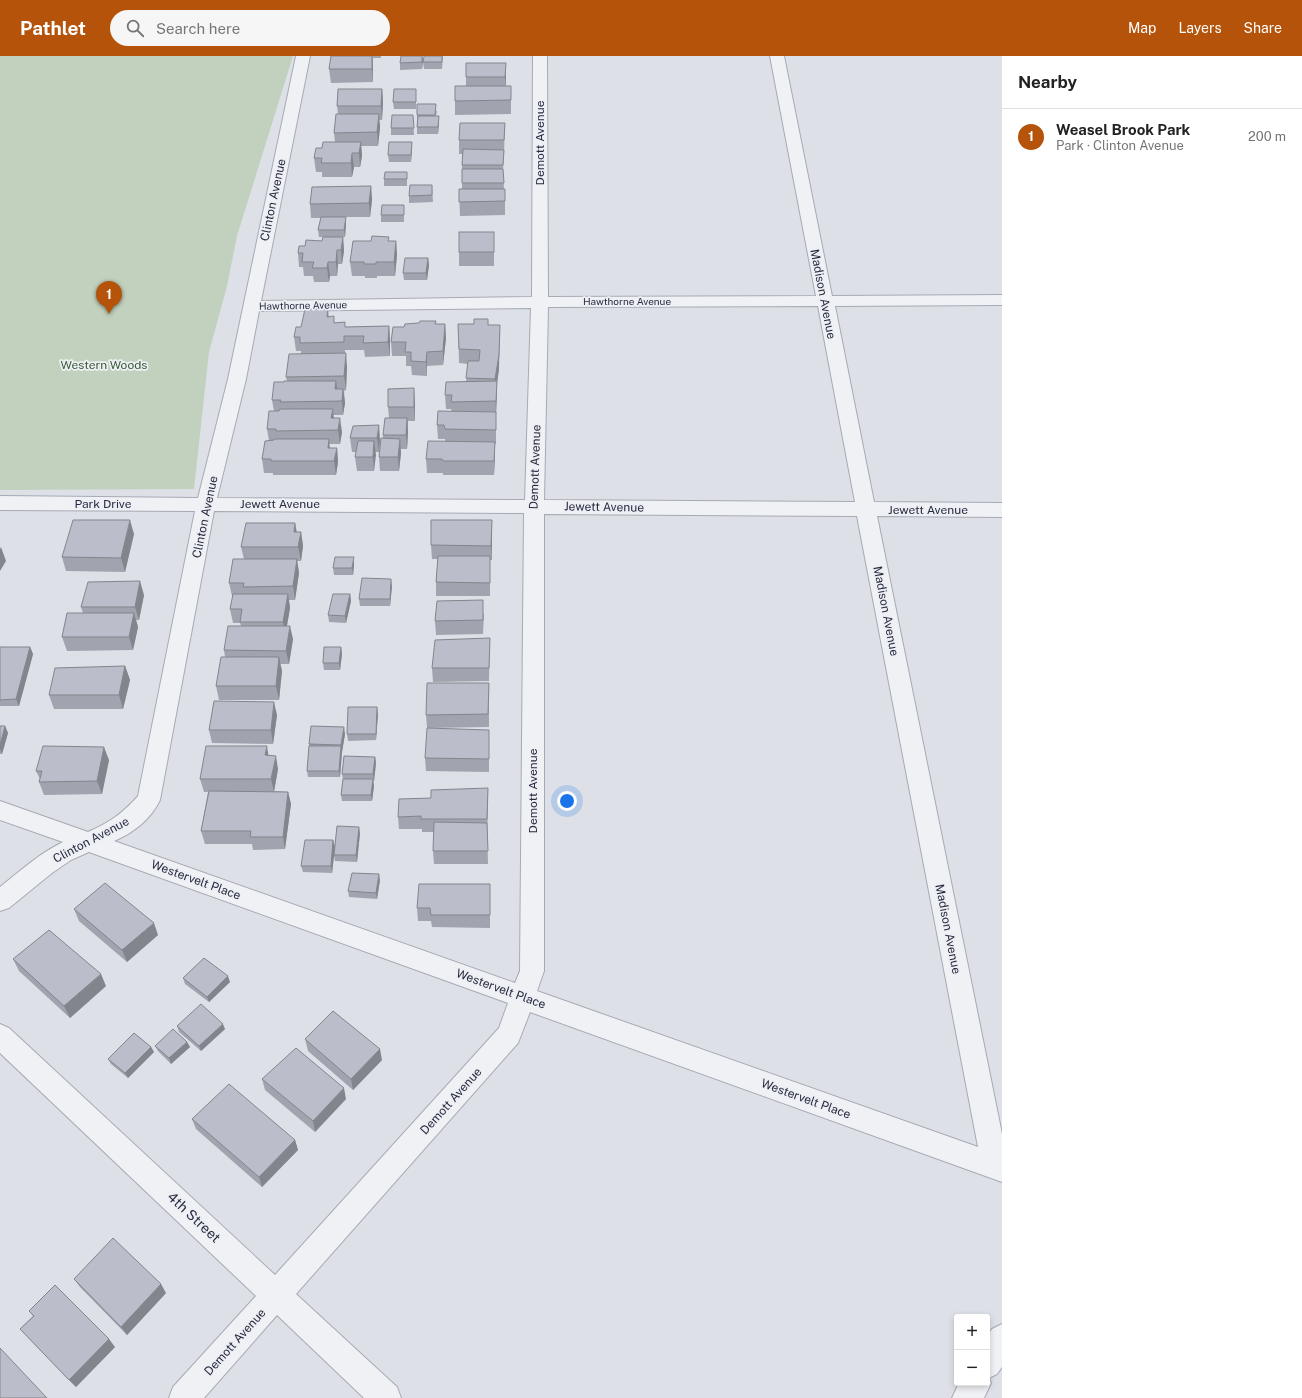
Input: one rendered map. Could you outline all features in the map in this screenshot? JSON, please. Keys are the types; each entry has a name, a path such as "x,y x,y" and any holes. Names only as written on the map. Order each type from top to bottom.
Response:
{"street":[{"name":"Clinton Avenue","path":"0,901 63,853 111,832 132,819 149,800 206,504 237,379 303,56"},
{"name":"Demott Avenue","path":"184,1398 509,1035 532,971 534,506 540,302 540,56"},
{"name":"Madison Avenue","path":"777,56 865,510 999,1168"},
{"name":"Hawthorne Avenue","path":"252,306 540,302 1002,300"},
{"name":"Park Drive","path":"0,503 206,504"},
{"name":"Jewett Avenue","path":"206,504 1002,510"},
{"name":"Westervelt Place","path":"0,810 999,1168"},
{"name":"4th Street","path":"0,1036 386,1398"},
{"path":"990,1359 1002,1339"},
{"path":"967,1398 974,1386"}],"green space":[{"name":"Western Woods","path":"0,56 293,56 237,236 227,286 209,352 194,489 0,490"}],"building":[{"path":"331,56 372,56 372,69 329,69"},
{"path":"401,56 422,56 422,62 400,63"},
{"path":"424,56 442,56 442,62 423,62"},
{"path":"466,63 506,63 505,77 466,77"},
{"path":"455,86 511,86 511,100 455,101"},
{"path":"338,89 382,89 381,106 337,106"},
{"path":"394,89 416,89 416,102 393,102"},
{"path":"417,104 436,104 435,115 417,115"},
{"path":"336,114 379,114 377,132 334,133"},
{"path":"392,115 413,115 414,128 391,128"},
{"path":"418,116 439,116 438,127 417,127"},
{"path":"460,123 505,123 504,140 459,140"},
{"path":"323,142 361,142 359,153 352,153 351,163 321,163 322,158 314,158 316,148 322,148"},
{"path":"389,142 412,142 411,155 388,155"},
{"path":"463,149 504,150 503,165 462,165"},
{"path":"462,169 503,169 504,183 462,183"},
{"path":"385,172 407,172 407,179 384,179"},
{"path":"410,185 432,185 432,195 409,196"},
{"path":"371,186 369,203 310,204 312,187"},
{"path":"459,189 505,189 505,201 459,202"},
{"path":"382,205 404,205 404,215 381,215"},
{"path":"321,217 346,217 344,230 318,230"},
{"path":"459,232 494,232 494,252 459,252"},
{"path":"372,236 389,237 388,241 396,241 394,262 364,264 364,262 350,262 353,241 371,241"},
{"path":"323,237 343,237 341,250 337,250 336,262 328,262 327,268 312,268 314,262 302,262 303,253 298,253 299,246 305,246 306,240 322,241"},
{"path":"405,258 428,258 426,273 403,273"},
{"path":"305,309 328,309 327,317 334,316 334,323 345,322 345,327 389,326 388,342 363,343 364,336 344,336 344,342 300,343 300,337 294,337 296,327 301,327"},
{"path":"474,319 488,319 488,325 500,325 499,355 495,379 466,378 468,361 479,361 480,350 459,349 458,324 474,324"},
{"path":"420,321 436,321 435,324 445,324 443,351 427,352 426,362 411,361 411,352 405,352 406,342 391,342 393,327 404,327 405,324 419,323"},
{"path":"346,353 344,376 286,377 289,354"},
{"path":"336,381 335,389 343,389 342,401 280,402 281,400 272,400 274,382"},
{"path":"497,381 496,401 451,402 452,395 445,395 446,382"},
{"path":"414,388 414,407 388,407 388,389"},
{"path":"280,409 333,409 331,418 340,418 338,430 276,431 276,429 267,429 269,411 279,411"},
{"path":"438,411 496,412 496,430 445,429 444,425 437,425"},
{"path":"385,418 407,418 406,435 383,435"},
{"path":"379,425 377,438 350,438 353,426"},
{"path":"381,438 400,439 398,457 379,457"},
{"path":"275,439 329,439 328,448 337,448 334,461 271,461 271,459 262,459 265,441"},
{"path":"358,441 374,441 373,457 355,457"},
{"path":"428,441 495,442 494,461 443,461 442,459 426,459"},
{"path":"73,520 130,520 121,558 62,557"},
{"path":"431,520 492,520 491,546 431,545"},
{"path":"246,523 295,523 294,532 301,532 298,547 241,547"},
{"path":"438,556 490,556 490,583 436,582"},
{"path":"335,557 354,557 352,568 333,568"},
{"path":"233,559 297,559 293,586 243,587 244,583 229,583"},
{"path":"362,578 391,579 390,599 359,599"},
{"path":"140,581 135,607 81,607 88,582"},
{"path":"233,594 288,594 283,622 240,622 242,609 230,609"},
{"path":"333,594 350,594 345,616 328,615"},
{"path":"483,600 483,620 435,621 437,601"},
{"path":"67,613 134,613 129,637 62,637"},
{"path":"228,626 290,626 286,651 224,650"},
{"path":"490,638 489,668 432,668 435,640"},
{"path":"0,647 30,647 16,699 0,700"},
{"path":"324,647 341,647 339,663 323,663"},
{"path":"221,657 279,657 276,686 216,686"},
{"path":"125,666 119,695 49,695 55,668"},
{"path":"427,683 489,683 488,714 426,715"},
{"path":"214,701 274,702 271,730 209,730"},
{"path":"348,707 377,707 376,734 347,734"},
{"path":"0,726 5,726 0,745"},
{"path":"311,726 344,727 341,745 309,744"},
{"path":"427,728 489,730 489,759 425,758"},
{"path":"43,746 104,747 97,781 39,782 42,771 36,771"},
{"path":"206,746 267,746 265,755 276,756 271,779 200,779"},
{"path":"309,746 341,746 339,771 307,771"},
{"path":"344,756 375,757 373,774 342,774"},
{"path":"343,779 373,779 371,795 341,795"},
{"path":"488,788 487,819 421,819 421,816 398,817 399,799 431,798 431,790"},
{"path":"209,791 288,792 283,837 250,837 251,831 201,831"},
{"path":"434,822 487,823 488,851 433,851"},
{"path":"337,826 359,827 356,855 334,855"},
{"path":"305,840 333,840 331,866 301,866"},
{"path":"352,873 379,874 376,893 348,891"},
{"path":"105,883 154,923 122,950 74,909"},
{"path":"419,884 490,884 490,915 431,915 430,908 417,908"},
{"path":"49,930 101,974 64,1006 13,959"},
{"path":"204,958 228,976 207,997 183,978"},
{"path":"201,1004 223,1024 199,1046 177,1026"},
{"path":"333,1011 380,1049 351,1079 305,1039"},
{"path":"173,1029 187,1042 169,1058 155,1046"},
{"path":"134,1033 151,1047 125,1073 108,1059"},
{"path":"296,1048 344,1088 313,1121 262,1079"},
{"path":"229,1084 295,1140 259,1177 192,1119"},
{"path":"113,1238 161,1284 121,1327 74,1279"},
{"path":"55,1285 109,1339 69,1380 20,1329 34,1316 29,1311"},
{"path":"0,1348 47,1398 0,1398"}],"place":[{"name":"Weasel Brook Park","path":"109,314"}]}
